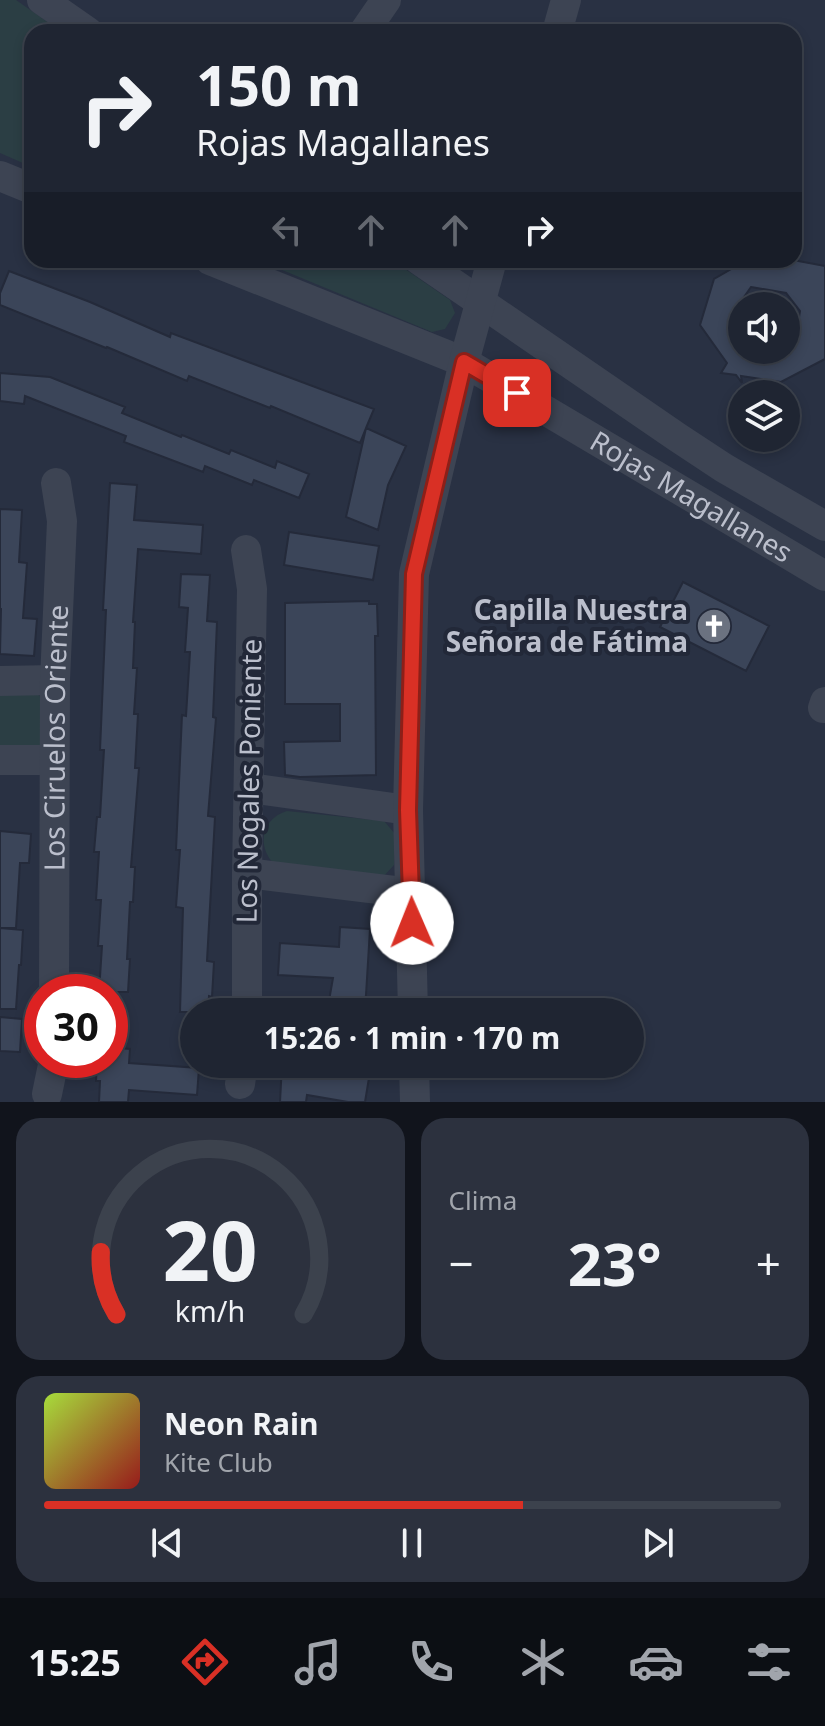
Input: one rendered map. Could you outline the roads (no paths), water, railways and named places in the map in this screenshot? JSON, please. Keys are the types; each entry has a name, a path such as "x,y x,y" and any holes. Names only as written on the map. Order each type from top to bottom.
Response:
{"street":[{"path":"42,0 76,24"},
{"path":"370,24 386,0"},
{"path":"559,24 566,0"},
{"path":"0,176 24,186"},
{"name":"Rojas Magallanes","path":"230,268 464,362 825,576"},
{"name":"Rojas Magallanes","path":"430,268 712,460 825,526"},
{"path":"413,998 408,810 414,574 464,362 490,268"},
{"name":"Los Ciruelos Oriente","path":"54,974 55,680 62,521 56,483"},
{"name":"Los Nogales Poniente","path":"246,550 252,589 247,998"},
{"path":"0,681 55,680"},
{"path":"0,760 54,760"},
{"path":"249,788 408,810"},
{"path":"247,873 411,893"},
{"path":"47,1094 50,1078"},
{"path":"414,1078 415,1102"}],"place":[{"name":"Capilla Nuestra Señora de Fátima","path":"714,626"}]}
